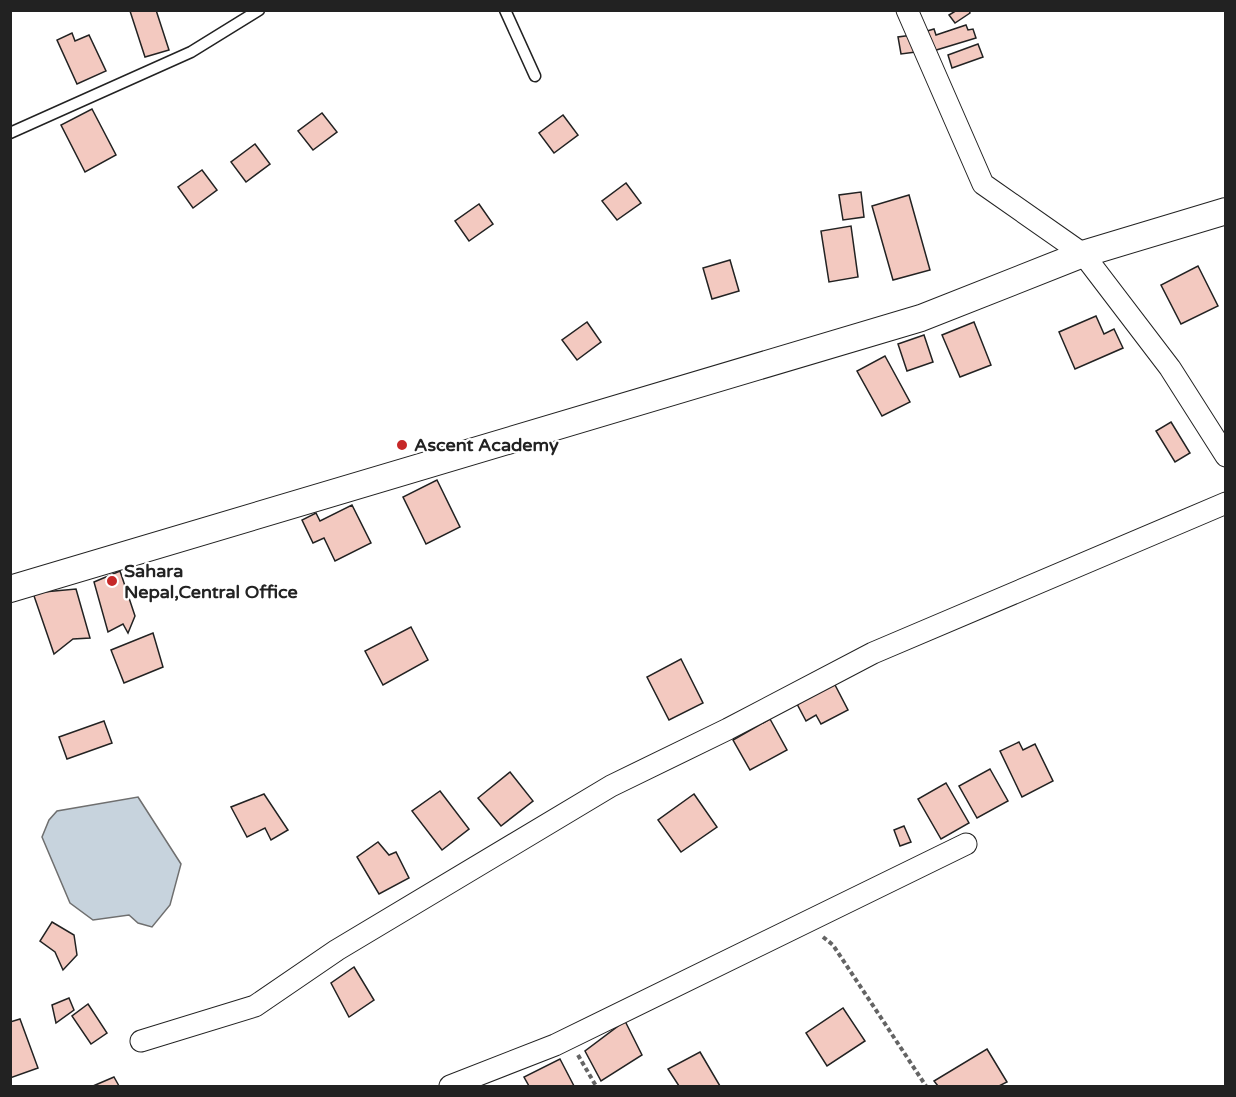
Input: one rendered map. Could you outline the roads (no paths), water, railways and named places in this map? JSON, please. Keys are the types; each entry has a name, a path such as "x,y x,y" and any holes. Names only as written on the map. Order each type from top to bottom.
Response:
{"street":[{"path":"907,10 983,184 1083,254 1170,368 1226,456"},
{"path":"10,589 921,318 1083,254 1226,211"},
{"path":"141,1041 255,1006 337,950 611,786 873,653 1226,503"},
{"path":"450,1086 568,1039 966,844"}],"lane":[{"path":"10,133 191,52 259,10"},
{"path":"505,10 536,76"}],"place":[{"name":"Ascent Academy","path":"402,445"},
{"name":"Sahara Nepal,Central Office","path":"112,581"}]}
